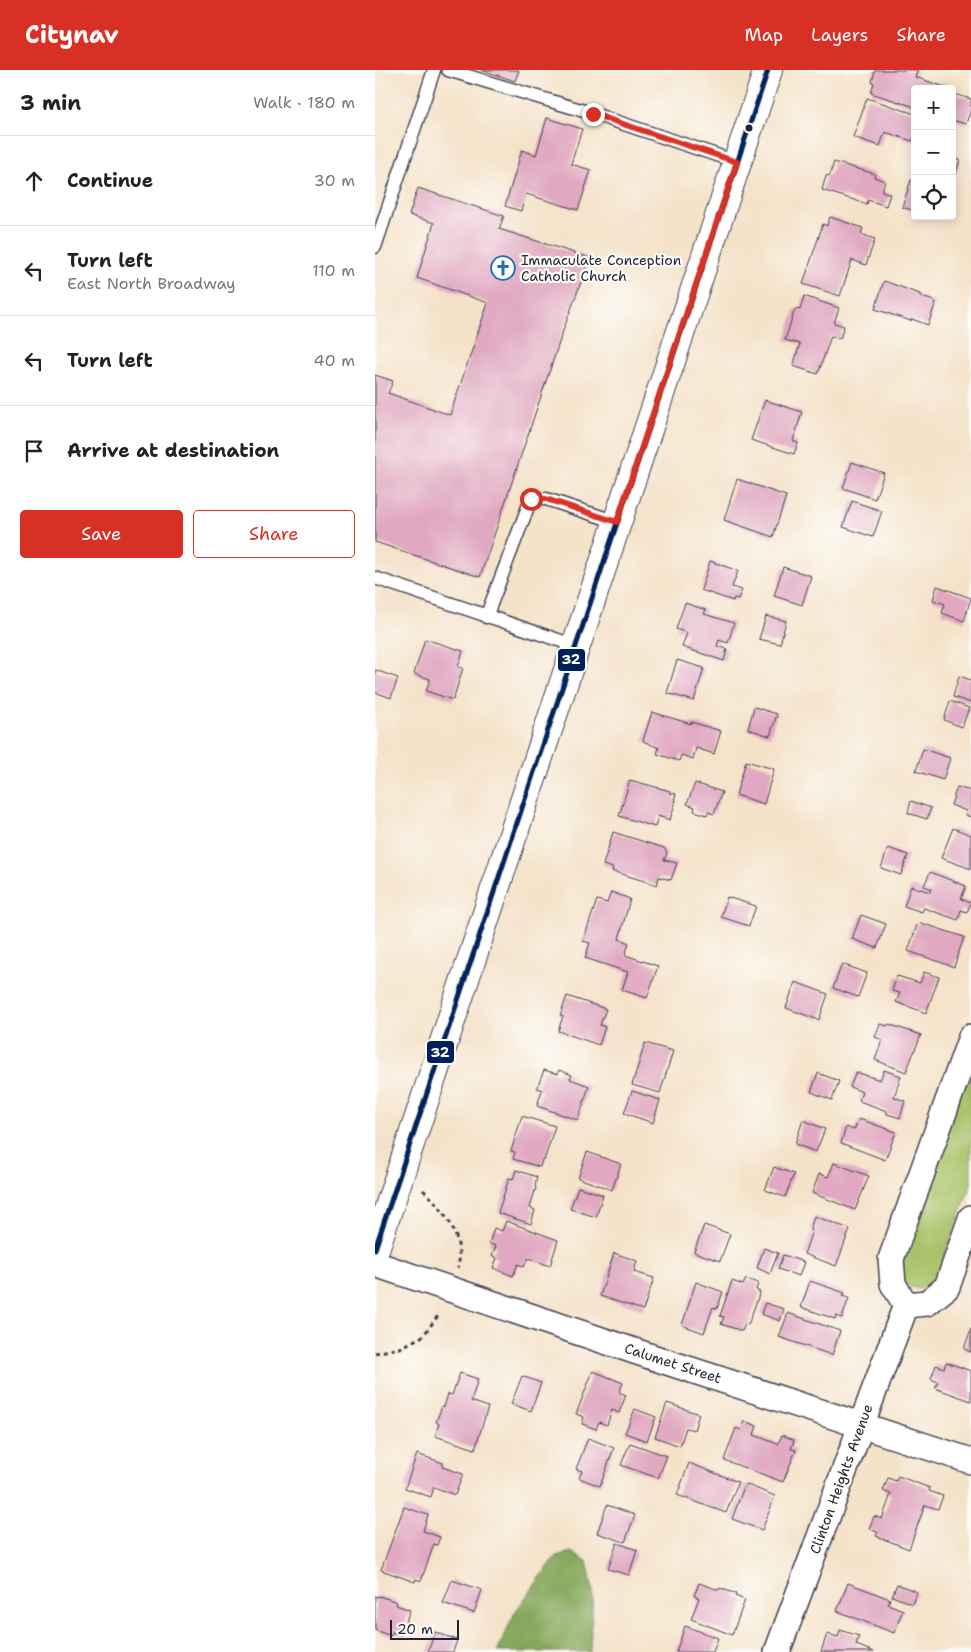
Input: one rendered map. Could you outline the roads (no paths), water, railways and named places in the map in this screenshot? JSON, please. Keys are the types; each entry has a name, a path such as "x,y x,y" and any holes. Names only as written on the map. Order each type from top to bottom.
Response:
{"main road":[{"path":"375,1248 768,70"}],"street":[{"path":"971,1037 891,1259 893,1284 906,1306 927,1303 947,1287 971,1218"},
{"name":"Calumet Street","path":"375,1264 676,1365 971,1460"},
{"name":"Clinton Heights Avenue","path":"777,1652 906,1306"}],"lane":[{"path":"375,247 434,70"},
{"path":"448,70 593,114 737,162"},
{"path":"486,617 531,499 546,499 617,522"},
{"path":"375,578 575,646"}],"place":[{"name":"Immaculate Conception Catholic Church","path":"503,268"}]}
